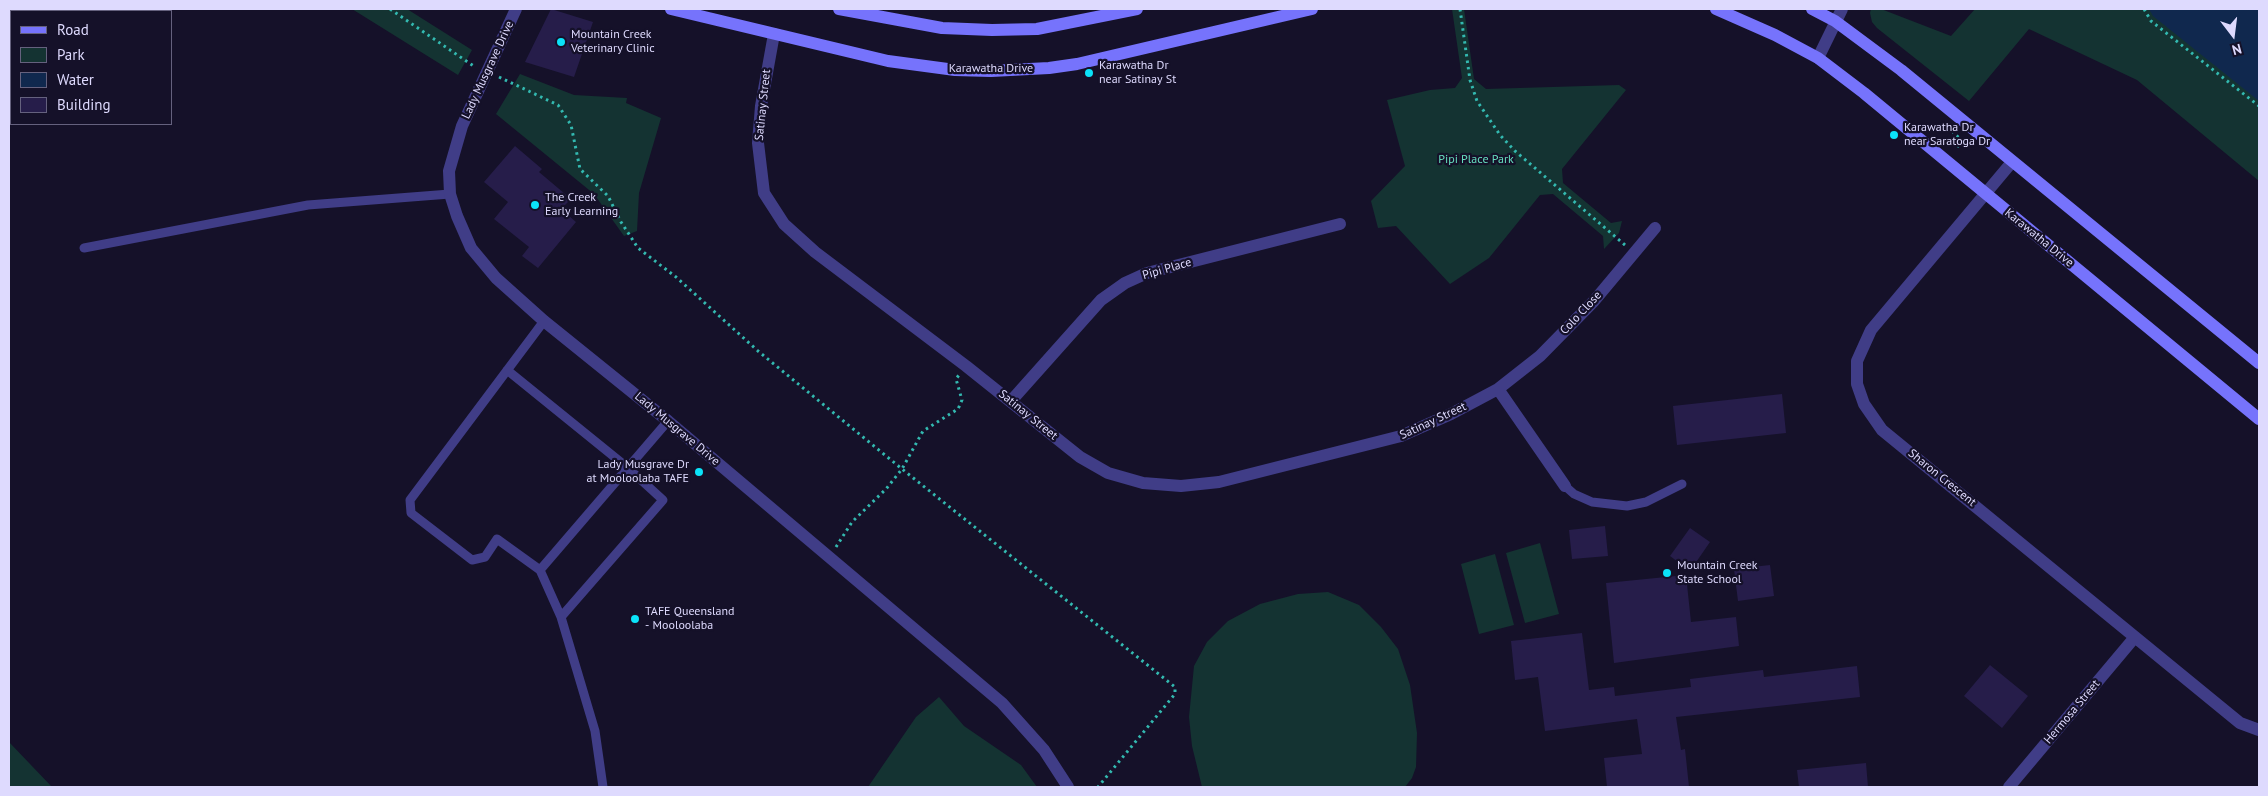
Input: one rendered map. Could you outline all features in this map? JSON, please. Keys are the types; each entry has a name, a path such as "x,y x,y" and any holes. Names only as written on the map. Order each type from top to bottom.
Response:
{"main road":[{"name":"Karawatha Drive","path":"671,9 919,67 955,70 1021,70 1078,64 1312,9"},
{"path":"839,9 942,28 992,30 1037,29 1137,9"},
{"name":"Karawatha Drive","path":"1716,9 1775,35 1818,58 1864,93 2259,419"},
{"path":"1812,9 1836,21 1901,70 2259,363"}],"street":[{"name":"Lady Musgrave Drive","path":"516,9 486,72 453,150 448,171 450,194 471,248 496,278 544,321 668,421 1002,703 1044,750 1068,787"},
{"path":"1818,58 1842,9"},
{"name":"Satinay Street","path":"774,34 761,106 758,143 764,192 784,224 815,252 966,366 1080,457 1108,473 1143,483 1181,486 1219,482 1401,436 1498,389"},
{"name":"Sharon Crescent","path":"2012,162 1871,330 1857,361 1857,384 1862,398 1882,430 2240,723 2259,730"},
{"name":"Pipi Place","path":"1011,401 1101,300 1126,283 1147,273 1340,224"},
{"name":"Colo Close","path":"1498,389 1540,356 1594,301 1655,228"},
{"path":"1498,389 1565,486"},
{"name":"Hermosa Street","path":"2009,787 2135,636"}],"lane":[{"path":"84,248 308,205 450,194"},
{"path":"544,321 410,500 411,513 472,560 485,557 497,539 540,570 561,617 594,731 603,787"},
{"path":"507,370 628,468 663,500 561,617"},
{"path":"540,570 668,421"},
{"path":"1565,486 1574,494 1592,502 1627,506 1646,502 1682,484"}],"path":[{"path":"390,9 445,45 468,64 558,105 571,124 580,169 608,196 621,222 638,248 676,277 758,351 902,469 1175,687 1175,694 1098,787"},
{"path":"1460,9 1470,80 1477,101 1500,135 1515,151 1634,253"},
{"path":"2144,9 2151,21 2259,106"},
{"path":"1950,156 1962,141 1952,132 1955,128"},
{"path":"829,558 852,522 886,489 902,469 923,431 958,409 962,400 956,379 966,366"}],"green space":[{"path":"352,9 407,9 472,50 458,75"},
{"name":"Pipi Place Park","path":"1452,9 1464,9 1474,79 1486,89 1619,85 1626,90 1562,169 1563,183 1611,223 1622,221 1619,233 1604,249 1603,236 1553,194 1540,195 1489,258 1450,284 1396,226 1378,228 1371,201 1405,166 1387,100 1430,90 1455,88 1462,78"},
{"path":"1871,9 1881,9 1951,36 1975,9 2259,9 2259,181 2137,80 2029,29 1969,101 1877,28 1872,22"},
{"path":"520,74 574,95 627,98 626,103 661,118 639,193 637,231 624,236 594,194 496,114"},
{"path":"1540,543 1559,614 1525,623 1506,553"},
{"path":"1495,554 1514,625 1479,634 1461,564"},
{"path":"1328,592 1359,605 1381,627 1398,649 1410,685 1417,733 1416,767 1412,778 1405,787 1202,787 1192,746 1189,717 1194,666 1207,642 1228,621 1260,604 1298,594"},
{"path":"939,697 964,726 1021,765 1037,787 868,787 916,717"},
{"path":"9,742 52,787 9,787"}],"water":[{"path":"2149,9 2259,9 2259,101 2153,16"}],"building":[{"name":"Mountain Creek Veterinary Clinic","path":"551,9 593,22 574,77 525,62"},
{"name":"The Creek Early Learning","path":"515,146 542,169 539,172 571,199 561,209 576,222 538,268 522,256 529,247 494,219 508,202 484,182"},
{"path":"1782,394 1786,433 1677,445 1673,406"},
{"path":"1605,526 1608,556 1572,559 1569,530"},
{"path":"1690,528 1710,542 1690,571 1670,556"},
{"path":"1770,565 1774,596 1738,601 1734,569"},
{"path":"1686,575 1691,622 1736,617 1739,646 1614,663 1606,583"},
{"path":"1582,633 1589,690 1614,687 1615,696 1691,687 1690,679 1763,670 1764,677 1857,666 1860,697 1676,717 1681,750 1685,749 1689,787 1607,787 1604,758 1642,754 1637,719 1545,731 1538,677 1515,680 1511,641"},
{"path":"1990,665 2028,696 2002,728 1964,696"},
{"path":"1866,763 1868,787 1799,787 1797,770"}],"place":[{"name":"Mountain Creek Veterinary Clinic","path":"561,42"},
{"name":"Karawatha Dr near Satinay St","path":"1089,73"},
{"name":"Karawatha Dr near Saratoga Dr","path":"1894,135"},
{"name":"The Creek Early Learning","path":"535,205"},
{"name":"Lady Musgrave Dr at Mooloolaba TAFE","path":"699,472"},
{"name":"Mountain Creek State School","path":"1667,573"},
{"name":"TAFE Queensland - Mooloolaba","path":"635,619"}]}
